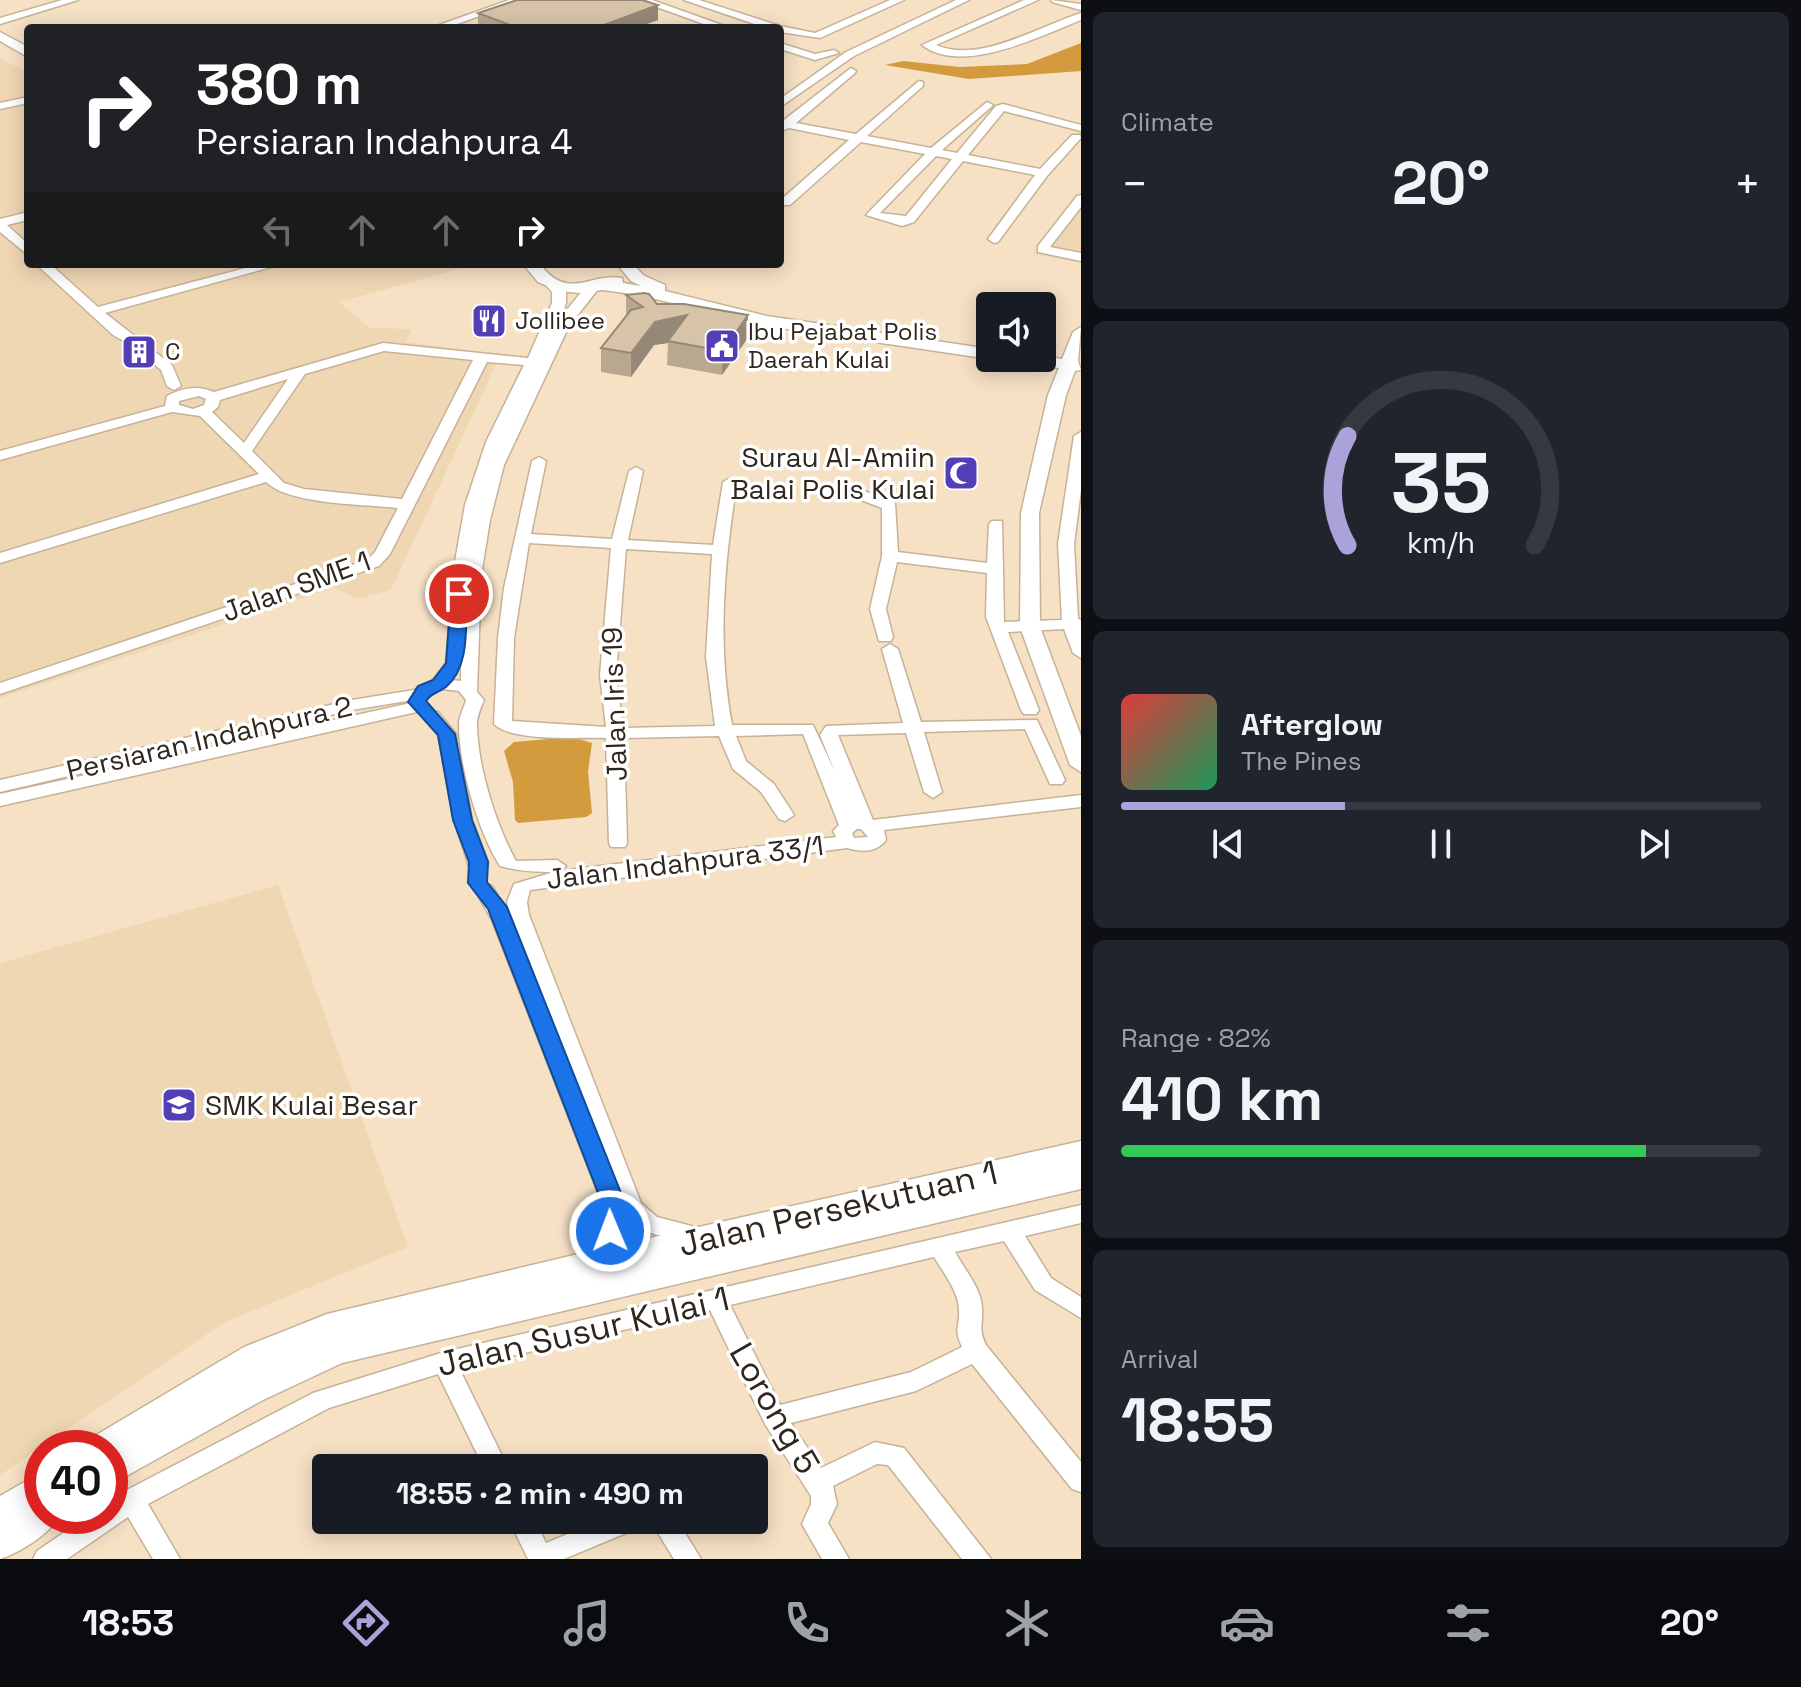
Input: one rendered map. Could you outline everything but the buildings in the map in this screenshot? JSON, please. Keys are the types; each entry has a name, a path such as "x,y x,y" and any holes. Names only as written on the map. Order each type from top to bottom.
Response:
{"highway":[{"name":"Jalan Persekutuan 1","path":"128,1435 256,1357 327,1328 574,1268 1081,1153"},
{"name":"Jalan Persekutuan 1","path":"128,1459 200,1415 273,1377 336,1350 1081,1177"},
{"path":"0,1516 24,1500"},
{"path":"0,1543 24,1526"}],"main road":[{"path":"0,36 24,51"},
{"path":"0,49 24,63"},
{"path":"537,268 549,282 576,288 598,286 639,290 767,321 976,349"},
{"path":"598,286 622,277 625,268"},
{"path":"629,268 637,278 661,290 728,306 834,327 976,349"},
{"path":"1079,756 1037,627 1030,513 1042,453 1075,362 1081,332"},
{"path":"1037,627 1081,723"}],"street":[{"path":"1,17 58,0"},
{"path":"1,17 73,0"},
{"path":"448,24 519,0"},
{"path":"464,24 533,0"},
{"path":"629,0 700,24"},
{"path":"642,0 713,24"},
{"path":"689,0 763,24"},
{"path":"784,30 816,36 899,0"},
{"path":"784,90 834,53 948,0"},
{"path":"784,101 850,54 964,0"},
{"path":"1033,0 928,44 930,49 943,52 998,50 1081,16"},
{"path":"1056,0 1081,7"},
{"path":"784,49 815,57 834,53"},
{"path":"784,50 813,63 807,73"},
{"path":"784,124 851,71"},
{"path":"784,201 919,84"},
{"path":"0,106 24,101"},
{"path":"994,239 1079,129 999,106 973,117 933,152 872,215 895,221 910,219 999,106"},
{"path":"973,117 989,121"},
{"path":"784,126 1043,173"},
{"path":"1081,199 1075,213 1042,249 1081,257"},
{"path":"0,224 24,217"},
{"path":"0,224 24,247"},
{"path":"46,268 118,332 131,354 179,389 213,397 383,347 531,362"},
{"path":"95,312 261,268"},
{"path":"423,705 454,663 462,567 473,505 489,452 531,362 546,338 560,297 557,287 549,282"},
{"path":"598,286 569,310 506,443 493,480 474,566 468,631 470,690 475,700 468,724 492,834 518,875 519,915 632,1208 650,1224 672,1232 712,1237"},
{"name":"Jalan SME 1","path":"0,689 373,563 382,554 404,504 482,357"},
{"path":"244,453 301,370"},
{"path":"172,408 172,399 179,389"},
{"path":"0,456 172,408 185,413 203,411 211,407 213,397"},
{"path":"203,411 269,476 289,490 404,504"},
{"path":"1081,436 1066,544 1081,653"},
{"path":"539,461 521,538 506,638 503,724 517,729 615,733 820,732 1031,724 1056,780"},
{"name":"Jalan Iris 19","path":"618,843 615,733 608,675 619,544 636,471"},
{"path":"0,558 269,476"},
{"path":"730,482 718,550 716,664 726,731 735,758 744,771 776,797 785,815"},
{"path":"818,489 859,494 890,506 890,556 878,609 933,792"},
{"path":"997,524 992,599 998,627 1030,710"},
{"path":"521,538 718,550"},
{"path":"890,556 995,569"},
{"path":"998,627 1076,624"},
{"path":"439,684 456,684 470,690"},
{"name":"Persiaran Indahpura 2","path":"0,786 352,705 423,705"},
{"path":"423,705 452,717 470,710"},
{"path":"423,705 447,734 463,820 479,862 482,880 502,920 613,1203 613,1221 607,1239 574,1268"},
{"name":"Persiaran Indahpura 2","path":"0,800 423,705"},
{"path":"820,732 858,831"},
{"name":"Jalan Indahpura 33/1","path":"518,875 548,879 858,831 1081,801"},
{"name":"Jalan Indahpura 33/1","path":"858,831 1081,810"},
{"path":"482,880 494,862 518,875"},
{"path":"482,880 501,894 518,875"},
{"name":"Jalan Susur Kulai 1","path":"128,1503 322,1400 444,1362 1081,1214"},
{"path":"1010,1231 1043,1284 1081,1309"},
{"path":"940,1247 968,1296 971,1310 967,1330 976,1351 1081,1481"},
{"name":"Lorong 5","path":"716,1299 774,1417 818,1481 824,1494 824,1504 815,1524 836,1559"},
{"path":"774,1417 916,1381 976,1351"},
{"path":"444,1362 489,1454"},
{"path":"818,1481 875,1453 895,1455 978,1559"},
{"path":"132,1500 167,1559"},
{"name":"Jalan Susur Kulai 1","path":"46,1559 83,1534"},
{"path":"529,1534 541,1558 597,1534"},
{"path":"672,1534 688,1559"}],"shaded area":[{"path":"1081,43 1081,71 969,79 885,65 903,61 960,67 1027,64"},
{"path":"0,58 24,71 24,268 462,268 339,302 370,328 412,329 406,342 501,354 391,590 357,599 334,588 0,698"},
{"path":"1081,193 1081,263 1033,254 1060,217"},
{"path":"572,737 592,743 588,772 592,813 586,817 518,823 515,820 513,782 504,751 514,742"},
{"name":"SMK Kulai Besar","path":"278,885 408,1247 225,1322 66,1430 24,1430 24,1459 0,1475 0,963"}],"place":[{"name":"Jollibee","path":"489,321"},
{"name":"Ibu Pejabat Polis Daerah Kulai","path":"722,346"},
{"name":"C","path":"139,352"},
{"name":"Surau Al-Amiin Balai Polis Kulai","path":"961,473"},
{"name":"SMK Kulai Besar","path":"179,1105"}],"route":[{"path":"459,594 454,663 439,684 419,694 417,702 421,710 432,716 447,734 463,820 479,862 478,883 497,907 613,1203 610,1231"}]}
